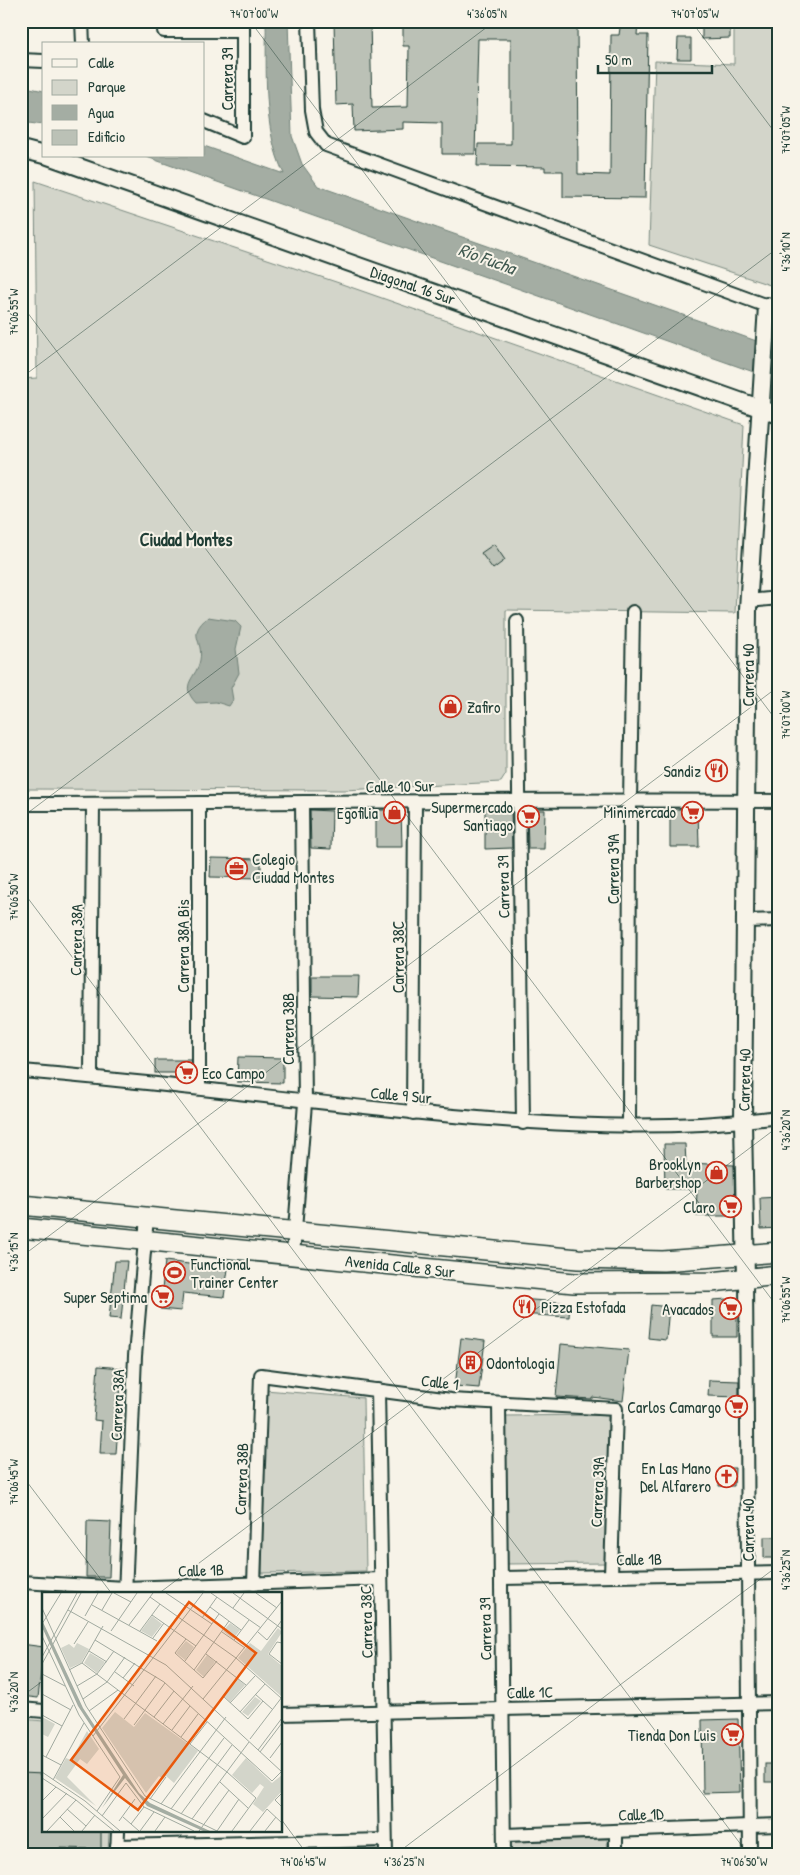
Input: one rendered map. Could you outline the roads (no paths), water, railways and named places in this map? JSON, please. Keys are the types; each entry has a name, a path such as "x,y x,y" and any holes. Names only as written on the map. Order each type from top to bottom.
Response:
{"main road":[{"name":"Avenida Calle 8 Sur","path":"21,1205 578,1259 664,1262 779,1252"},
{"name":"Avenida Calle 8 Sur","path":"21,1228 574,1283 667,1284 779,1275"}],"street":[{"path":"82,21 83,42"},
{"path":"309,21 312,110 316,132 326,145 773,308"},
{"path":"164,30 243,26"},
{"name":"Carrera 39","path":"205,121 244,137 243,26"},
{"path":"21,60 42,61"},
{"path":"21,148 42,154"},
{"name":"Diagonal 16 Sur","path":"54,158 779,415"},
{"name":"Carrera 40","path":"750,1854 746,1256 743,1122 748,800 748,601 764,340 773,308"},
{"path":"748,601 779,598"},
{"name":"Carrera 39A","path":"630,1126 630,802 633,612"},
{"name":"Carrera 39","path":"517,621 523,1123"},
{"name":"Calle 10 Sur","path":"21,804 415,802 518,799 630,802 779,801"},
{"name":"Carrera 38C","path":"413,1113 415,802"},
{"name":"Carrera 38A Bis","path":"199,803 199,1088"},
{"name":"Carrera 38B","path":"293,1255 305,1102 302,803"},
{"name":"Carrera 38A","path":"90,1076 93,804"},
{"path":"746,921 779,920"},
{"name":"Calle 9 Sur","path":"21,1071 90,1076 305,1102 523,1123 630,1126 743,1122 779,1117"},
{"name":"Carrera 38A","path":"125,1591 135,1356 143,1240 147,1217"},
{"name":"Carrera 38B","path":"254,1584 261,1376"},
{"name":"Calle 1","path":"261,1376 499,1404 616,1409"},
{"name":"Carrera 38C","path":"378,1390 386,1854"},
{"name":"Carrera 39","path":"499,1404 504,1854"},
{"name":"Carrera 39A","path":"611,1576 616,1409"},
{"name":"Calle 1B","path":"501,1578 779,1572"},
{"name":"Calle 1B","path":"21,1582 125,1591 381,1579"},
{"name":"Calle 1C","path":"282,1714 779,1703"},
{"path":"21,1708 42,1710"},
{"name":"Calle 1D","path":"504,1835 779,1825"},
{"path":"616,1831 616,1854"},
{"path":"118,1832 117,1850 249,1848 385,1840"}],"water":[{"name":"Río Fucha","path":"266,21 288,21 292,136 302,164 318,186 779,349 779,381 150,158 205,158 205,146 284,174 272,137 266,79"},
{"path":"21,86 42,91 42,125 21,122"},
{"path":"208,617 235,621 241,627 236,649 239,673 231,688 233,700 229,706 216,702 196,703 189,691 190,681 200,660 201,653 197,638 198,629"}],"place":[{"name":"Zafiro","path":"451,707"},
{"name":"Sandiz","path":"717,771"},
{"name":"Minimercado","path":"692,812"},
{"name":"Egofilia","path":"394,813"},
{"name":"Supermercado Santiago","path":"529,816"},
{"name":"Colegio Ciudad Montes","path":"236,868"},
{"name":"Eco Campo","path":"186,1073"},
{"name":"Brooklyn Barbershop","path":"717,1173"},
{"name":"Claro","path":"731,1207"},
{"name":"Functional Trainer Center","path":"175,1273"},
{"name":"Super Septima","path":"163,1297"},
{"name":"Pizza Estofada","path":"525,1307"},
{"name":"Avacados","path":"730,1309"},
{"name":"Odontologia","path":"470,1363"},
{"name":"Carlos Camargo","path":"737,1407"},
{"name":"En Las Mano Del Alfarero","path":"727,1477"},
{"name":"Tienda Don Luis","path":"732,1735"}],"district":[{"name":"Ciudad Montes","path":"186,540"}]}
